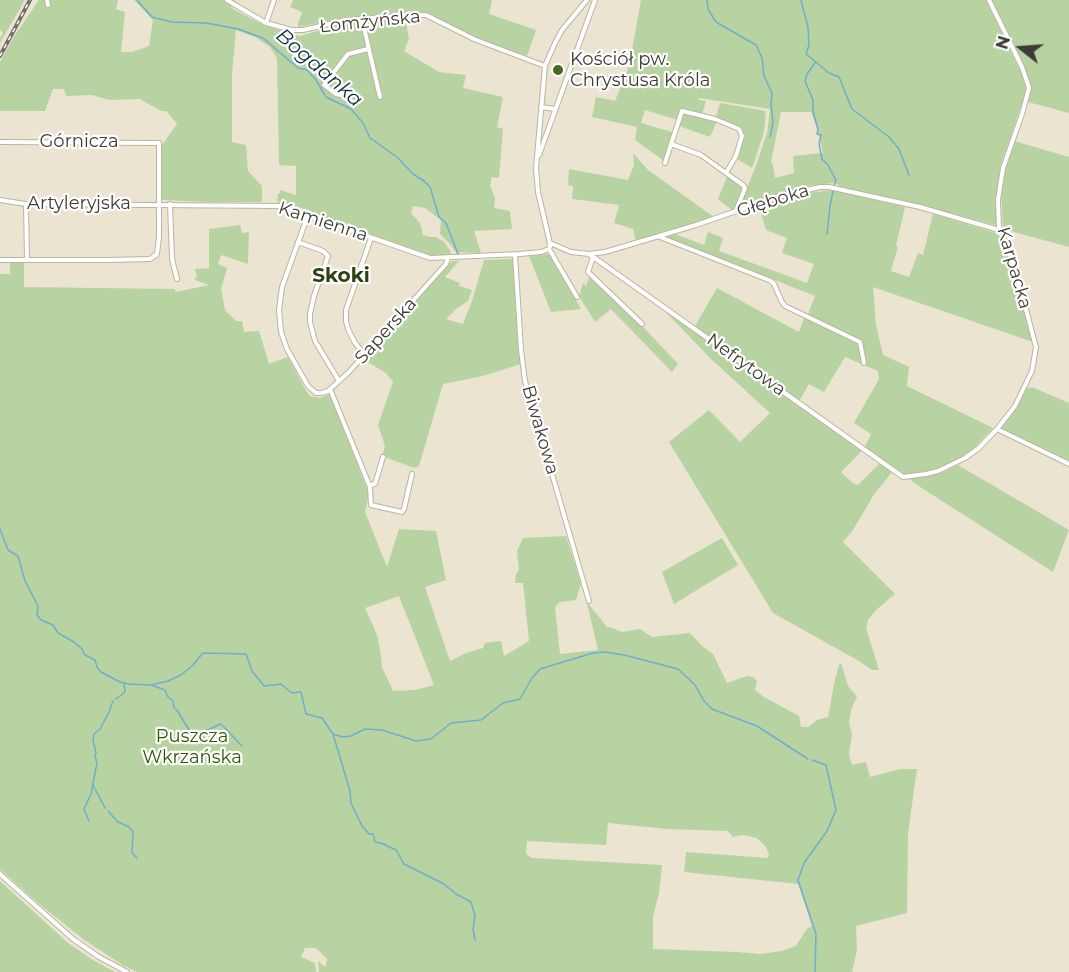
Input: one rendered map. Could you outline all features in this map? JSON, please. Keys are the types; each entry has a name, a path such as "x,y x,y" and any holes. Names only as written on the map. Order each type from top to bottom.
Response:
{"street":[{"name":"Łomżyńska","path":"227,0 235,2 266,23 298,30 333,22 412,15 429,16 476,40 545,66"},
{"path":"266,23 274,0"},
{"path":"577,297 549,249 547,226 537,188 536,164 541,142 595,0"},
{"name":"Karpacka","path":"903,477 938,471 957,463 979,448 1015,406 1032,370 1036,347 1016,272 999,230 998,200 999,184 1007,154 1028,97 1029,88 1022,67 989,0"},
{"path":"541,142 541,107 545,66 562,30 586,2 591,9"},
{"path":"362,19 380,97"},
{"path":"355,104 346,96 336,94 324,85 347,56 368,50"},
{"path":"541,107 555,109"},
{"path":"665,163 682,111 715,119 739,129 742,136 736,156 726,173"},
{"name":"Górnicza","path":"0,142 159,143 159,204"},
{"path":"671,144 701,155 743,185 745,188 735,212"},
{"name":"Głęboka","path":"550,243 571,252 591,256 659,237 777,197 820,187 922,208 999,230"},
{"name":"Artyleryjska","path":"0,200 26,204 159,204"},
{"path":"26,204 27,260"},
{"path":"0,260 146,260 154,258 159,247 159,204"},
{"name":"Kamienna","path":"159,204 280,206 427,258 515,255 549,249"},
{"path":"171,204 172,259 177,279"},
{"path":"308,215 298,242 323,251 328,256 314,296 310,322 315,340 339,381"},
{"path":"659,237 771,280 785,306 861,342 864,363"},
{"path":"364,355 356,345 346,324 346,312 347,303 371,238"},
{"name":"Saperska","path":"298,242 280,297 280,323 291,357 308,386 316,393 324,393 339,381 446,264 448,258"},
{"name":"Biwakowa","path":"515,255 524,374 589,601"},
{"path":"591,256 588,272 642,324"},
{"name":"Nefrytowa","path":"591,256 903,477"},
{"path":"330,389 369,484 372,496 371,506 402,512 412,474"},
{"path":"997,429 1069,464"},
{"path":"369,484 375,484 383,457"},
{"path":"0,874 73,939 99,957 127,972"}],"green space":[{"path":"0,0 25,0 0,43 3,33 0,30"},
{"path":"39,0 118,0 116,9 125,12 121,52 132,52 149,46 153,20 134,0 235,0 231,7 233,9 263,25 294,32 293,35 300,36 348,22 405,17 409,39 404,51 439,72 466,75 463,88 503,97 497,127 503,129 499,178 492,177 490,185 495,198 494,208 510,211 512,229 474,231 481,253 461,252 457,254 440,234 441,220 425,208 413,206 411,213 420,223 423,235 436,237 444,242 451,252 450,255 430,256 301,208 277,202 280,190 296,195 296,166 279,165 277,58 270,47 255,37 236,30 232,74 232,142 246,145 248,171 262,186 262,202 162,200 162,145 177,124 166,111 161,111 140,99 109,100 92,95 66,96 64,89 53,89 45,111 0,111 0,62"},
{"path":"293,0 492,0 489,14 536,30 527,56 483,41 431,15 420,12 340,19 298,27 302,12 290,7"},
{"path":"641,0 987,0 1024,79 1026,88 1000,167 996,225 842,187 834,183 807,186 739,207 767,133 770,109 699,98 699,100 706,101 701,118 717,121 710,137 679,126 681,121 645,110 641,123 672,132 664,161 635,140 637,127 592,117 596,97 615,101 629,66","holes":["781,112 811,112 823,153 793,156 794,173 775,178 771,162"]},
{"path":"992,0 1069,0 1069,113 1028,102 1031,91 1029,81"},
{"path":"720,103 766,111 764,132 752,168 737,159 744,137 742,128 716,117"},
{"path":"1014,141 1069,157 1069,247 1003,229 1001,186"},
{"path":"633,153 648,170 714,217 636,242 633,229 614,223 619,205 572,199 573,186 568,185 569,169 628,180 634,165"},
{"path":"727,177 743,189 733,211 718,199"},
{"path":"832,190 905,207 891,271 909,277 918,253 923,255 933,214 999,234 1007,250 1033,342 873,287 876,325 883,355 909,367 907,386 993,428 973,449 945,467 904,474 865,447 871,434 854,423 879,379 878,371 845,357 824,392 809,384 799,401 695,326 717,288 799,332 815,296 666,237 675,234 704,245 708,232 723,238 719,251 807,283 814,264 782,253 787,238 766,230 759,206 807,193"},
{"name":"Puszcza Wkrzańska","path":"240,225 242,233 249,232 248,264 221,255 218,264 227,268 221,289 225,310 236,321 242,321 244,332 259,331 269,364 288,357 310,396 320,398 330,394 369,494 365,512 387,567 399,529 436,531 446,580 425,587 450,661 483,648 485,643 501,641 504,656 529,641 523,583 515,583 519,570 517,551 523,538 566,536 581,584 576,600 560,602 555,607 560,654 598,650 588,601 608,628 622,632 640,629 652,637 690,633 713,654 727,683 747,676 753,677 757,681 755,690 799,716 801,727 808,727 817,720 828,717 834,684 841,663 848,686 857,697 849,722 852,734 849,754 852,765 866,762 870,777 901,769 917,769 908,833 907,913 856,926 857,950 852,972 319,972 318,961 325,967 327,959 316,948 305,948 301,957 315,963 316,972 138,972 124,966 83,939 0,869 0,274 10,274 10,262 24,262 24,287 174,289 176,292 209,285 194,278 197,277 195,269 209,268 209,229","holes":["399,596 434,685 415,690 393,691 382,667 377,635 365,608","608,823 667,829 728,831 733,837 743,835 757,838 766,847 768,858 686,852 684,872 798,884 812,926 808,928 796,946 782,951 760,954 653,949 653,917 659,893 662,865 532,858 526,854 527,841 606,845"]},
{"path":"549,254 581,309 551,312 529,256"},
{"path":"513,259 521,364 483,376 443,384 419,466 414,468 382,456 385,446 378,425 393,382 386,373 363,359 452,261 459,261 445,277 460,283 459,286 472,290 468,301 446,319 463,324 484,260"},
{"path":"591,276 678,364 672,372 611,309 595,322 579,296 583,283 586,286"},
{"path":"659,305 862,451 841,472 854,484 858,485 881,464 892,472 873,496 853,530 843,542 895,594 876,610 868,620 866,628 879,670 872,670 773,613 669,442 709,410 740,442 770,413 710,358"},
{"path":"1032,387 1069,403 1069,462 1000,429 1015,409 1025,389"},
{"path":"958,465 1069,530 1053,572 909,478 944,472"},
{"path":"722,538 738,565 674,604 662,572"},
{"path":"0,881 68,943 115,972 0,972"}],"waterway":[{"name":"Bogdanka","path":"137,0 152,17 172,22 206,23 238,29 263,38 298,68 307,70 326,97 351,109 363,123 370,138 397,157 413,174 430,187 439,217 446,223 458,254"},
{"path":"707,0 708,9 716,22 756,45 762,58 764,76 772,93 773,123 770,137"},
{"path":"801,0 808,27 809,45 806,54 829,73 839,77 852,109 889,137 899,149 909,175"},
{"path":"815,63 805,81 813,100 817,134 821,135 819,144 822,159 836,180 834,186"},
{"path":"827,234 833,191"},
{"path":"0,529 8,550 18,556 25,581 38,606 37,615 41,620 53,625 58,633 74,642 85,655 95,660 101,672 120,682 151,685 168,681 181,675 203,653 246,654 252,671 264,686 281,684 292,693 301,692 306,714 322,718 333,734 343,737 365,729 382,730 416,741 431,739 451,723 481,720 503,703 520,699 540,669 593,653 605,652 678,669 695,685 704,701 712,709 757,726 808,759"},
{"path":"116,699 125,692 124,683"},
{"path":"151,685 165,690 173,701 174,708 195,735 220,724 242,746"},
{"path":"89,821 84,809 91,794 97,763 94,734 100,729 113,701"},
{"path":"333,734 350,791 351,803 362,826 369,834 373,834 375,842 396,850 404,864 444,884 471,902 475,916 473,929 475,940"},
{"path":"812,760 826,765 836,810 827,831 804,863 798,880 816,934 815,972"},
{"path":"93,785 105,808"},
{"path":"108,811 118,822 129,827 133,832 132,853 137,858"}],"railway":[{"path":"0,56 30,0"}],"place":[{"name":"Kościół pw. Chrystusa Króla","path":"558,70"}],"district":[{"name":"Skoki","path":"341,276"}]}
